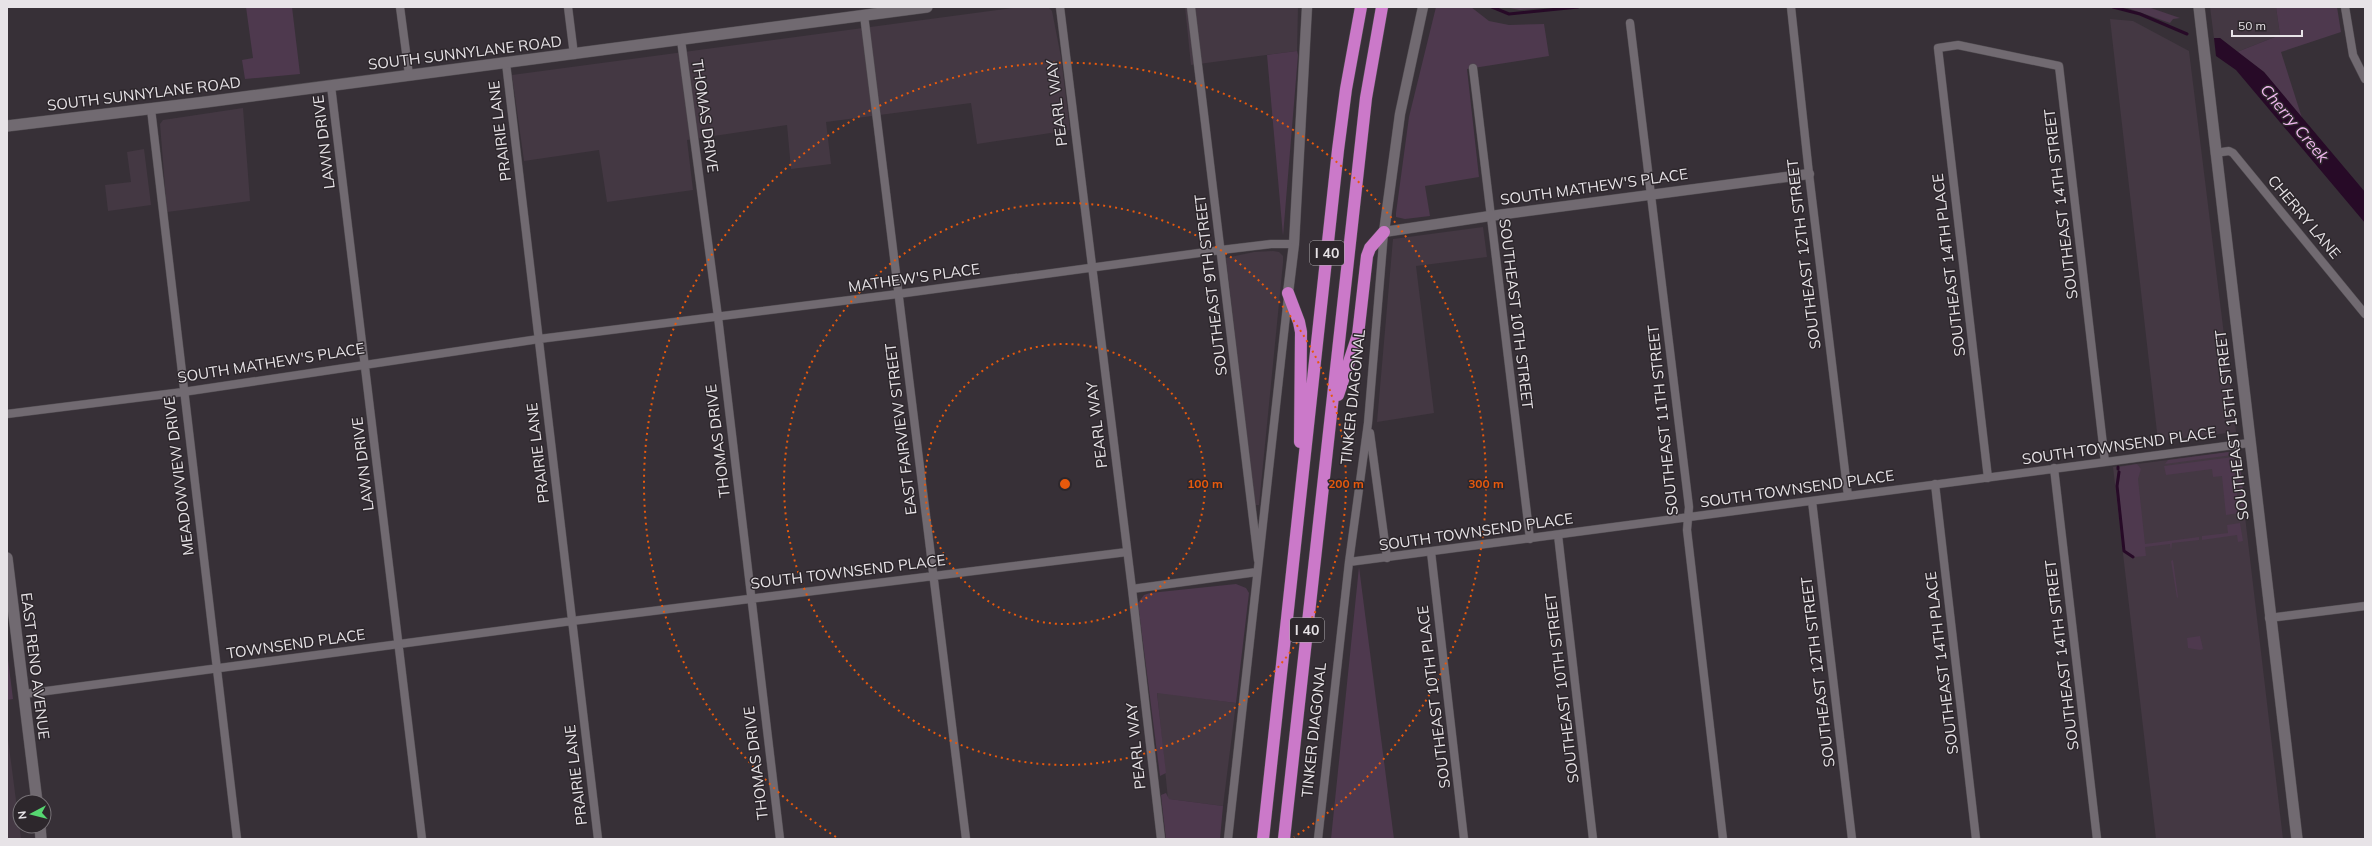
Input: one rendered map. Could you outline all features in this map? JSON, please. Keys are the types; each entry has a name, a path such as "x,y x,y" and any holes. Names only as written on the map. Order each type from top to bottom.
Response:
{"highway":[{"name":"I 40","path":"1263,839 1338,150 1346,89 1361,7"},
{"name":"TINKER DIAGONAL","path":"1284,839 1366,98 1382,7"},
{"path":"1330,421 1358,334 1367,256 1370,248 1384,232"},
{"path":"1288,293 1299,322 1301,332 1300,500"}],"main road":[{"name":"SOUTH SUNNYLANE ROAD","path":"7,126 506,64 864,15 885,10 927,7"},
{"name":"SOUTHEAST 15TH STREET","path":"2199,7 2269,618 2297,839"},
{"name":"EAST RENO AVENUE","path":"7,558 36,794"}],"street":[{"path":"400,7 409,75"},
{"path":"568,7 574,55"},
{"name":"PEARL WAY","path":"1060,7 1126,552 1132,589 1160,839"},
{"name":"SOUTHEAST 9TH STREET","path":"1191,7 1258,560"},
{"path":"1228,839 1294,244 1307,7"},
{"name":"TINKER DIAGONAL","path":"1318,839 1349,562 1368,423 1384,232 1400,114 1423,7"},
{"name":"SOUTHEAST 12TH STREET","path":"1791,7 1809,174 1848,496"},
{"path":"2345,7 2353,55 2365,79"},
{"name":"EAST FAIRVIEW STREET","path":"864,15 932,577 966,839"},
{"name":"SOUTHEAST 11TH STREET","path":"1630,23 1689,507 1687,530 1723,839"},
{"name":"THOMAS DRIVE","path":"681,40 718,317 750,598 780,839"},
{"name":"SOUTHEAST 14TH STREET","path":"1938,48 1958,45 2059,66 2105,462"},
{"name":"SOUTHEAST 14TH PLACE","path":"1938,48 1988,478"},
{"name":"PRAIRIE LANE","path":"506,64 598,839"},
{"name":"SOUTHEAST 10TH STREET","path":"1473,68 1530,538"},
{"name":"LAWN DRIVE","path":"331,86 400,643 422,839"},
{"name":"MEADOWVIEW DRIVE","path":"150,109 237,839"},
{"name":"CHERRY LANE","path":"2215,153 2229,151 2233,153 2365,314"},
{"name":"SOUTH MATHEW'S PLACE","path":"1384,232 1650,194 1809,174"},
{"name":"MATHEW'S PLACE","path":"539,339 898,294 1221,250 1271,244 1294,244"},
{"name":"SOUTH MATHEW'S PLACE","path":"7,414 183,392 539,339"},
{"path":"1368,423 1387,558"},
{"name":"SOUTH TOWNSEND PLACE","path":"1349,562 2249,443"},
{"name":"SOUTHEAST 14TH STREET","path":"2054,468 2097,839"},
{"name":"SOUTHEAST 14TH PLACE","path":"1935,484 1976,839"},
{"name":"SOUTHEAST 12TH STREET","path":"1812,501 1852,839"},
{"name":"SOUTHEAST 10TH STREET","path":"1558,535 1593,839"},
{"name":"SOUTH TOWNSEND PLACE","path":"572,621 1126,552"},
{"name":"SOUTHEAST 10TH PLACE","path":"1431,552 1464,839"},
{"path":"1132,589 1257,572"},
{"path":"2269,618 2365,606"},
{"name":"TOWNSEND PLACE","path":"24,694 216,670 400,643 572,621"}],"shaded area":[{"path":"246,7 292,7 300,74 245,79 242,60 253,58"},
{"path":"1020,7 1048,7 1052,11 1061,57 1070,130 977,144 971,103 826,122 831,164 791,169 787,125 687,140 693,190 607,202 599,150 524,161 512,75"},
{"path":"1185,7 1298,7 1297,51 1191,65"},
{"path":"1436,7 1471,7 1489,21 1509,25 1544,24 1549,56 1467,69 1479,177 1425,186 1430,216 1405,219 1396,217 1396,213 1409,117"},
{"path":"1504,7 1557,7 1520,10"},
{"path":"2125,7 2148,7 2180,18 2173,19 2170,23"},
{"path":"2210,7 2276,7 2280,35 2237,52 2220,38 2214,38"},
{"path":"2276,7 2337,7 2341,32 2281,52 2302,118 2264,72 2237,52 2280,35"},
{"path":"2110,19 2133,21 2189,51 2236,432 2158,441"},
{"path":"1297,51 1298,55 1283,236 1267,55"},
{"path":"243,108 250,201 167,212 160,124 163,120"},
{"path":"144,149 151,205 108,211 105,185 131,182 127,152"},
{"path":"1483,227 1487,257 1416,266 1434,413 1377,422 1393,239"},
{"path":"1254,252 1279,252 1283,256 1283,263 1259,505 1255,505 1226,258"},
{"path":"2228,452 2232,455 2165,464 2168,460"},
{"path":"2231,452 2238,457 2283,839 2156,839 2113,467"},
{"path":"2233,457 2239,513 2226,515 2222,476 2213,477 2212,469 2166,475 2164,466"},
{"path":"2239,458 2245,506 2242,512 2236,459"},
{"path":"2137,464 2141,469 2138,479 2145,544 2199,537 2199,540 2172,543 2171,551 2170,544 2145,547 2146,556 2135,557 2125,551 2118,485 2120,478 2119,467"},
{"path":"2240,523 2243,541 2238,542 2237,535 2202,540 2202,536 2228,533 2227,525"},
{"path":"2173,560 2178,597 2177,598 2171,561"},
{"path":"1359,567 1394,839 1331,839"},
{"path":"1236,584 1246,588 1249,593 1236,703 1157,693 1166,773 1160,776 1138,603 1144,595 1150,593"},
{"path":"2200,636 2203,649 2188,648 2187,638"},
{"path":"7,651 13,699 7,700"},
{"path":"1157,692 1236,703 1223,806 1168,799"},
{"path":"7,731 15,794 12,794 12,834 20,834 21,839 7,839"},
{"path":"1166,793 1169,799 1223,806 1220,839 1166,839 1161,795"}],"water":[{"path":"2214,38 2220,38 2264,72 2365,192 2365,223 2236,70 2216,56"}],"waterway":[{"name":"Cherry Creek","path":"1492,7 1509,14 1578,7"},
{"name":"Cherry Creek","path":"2113,7 2140,14 2187,34"},
{"path":"2119,472 2117,486 2124,551 2133,557"}]}
